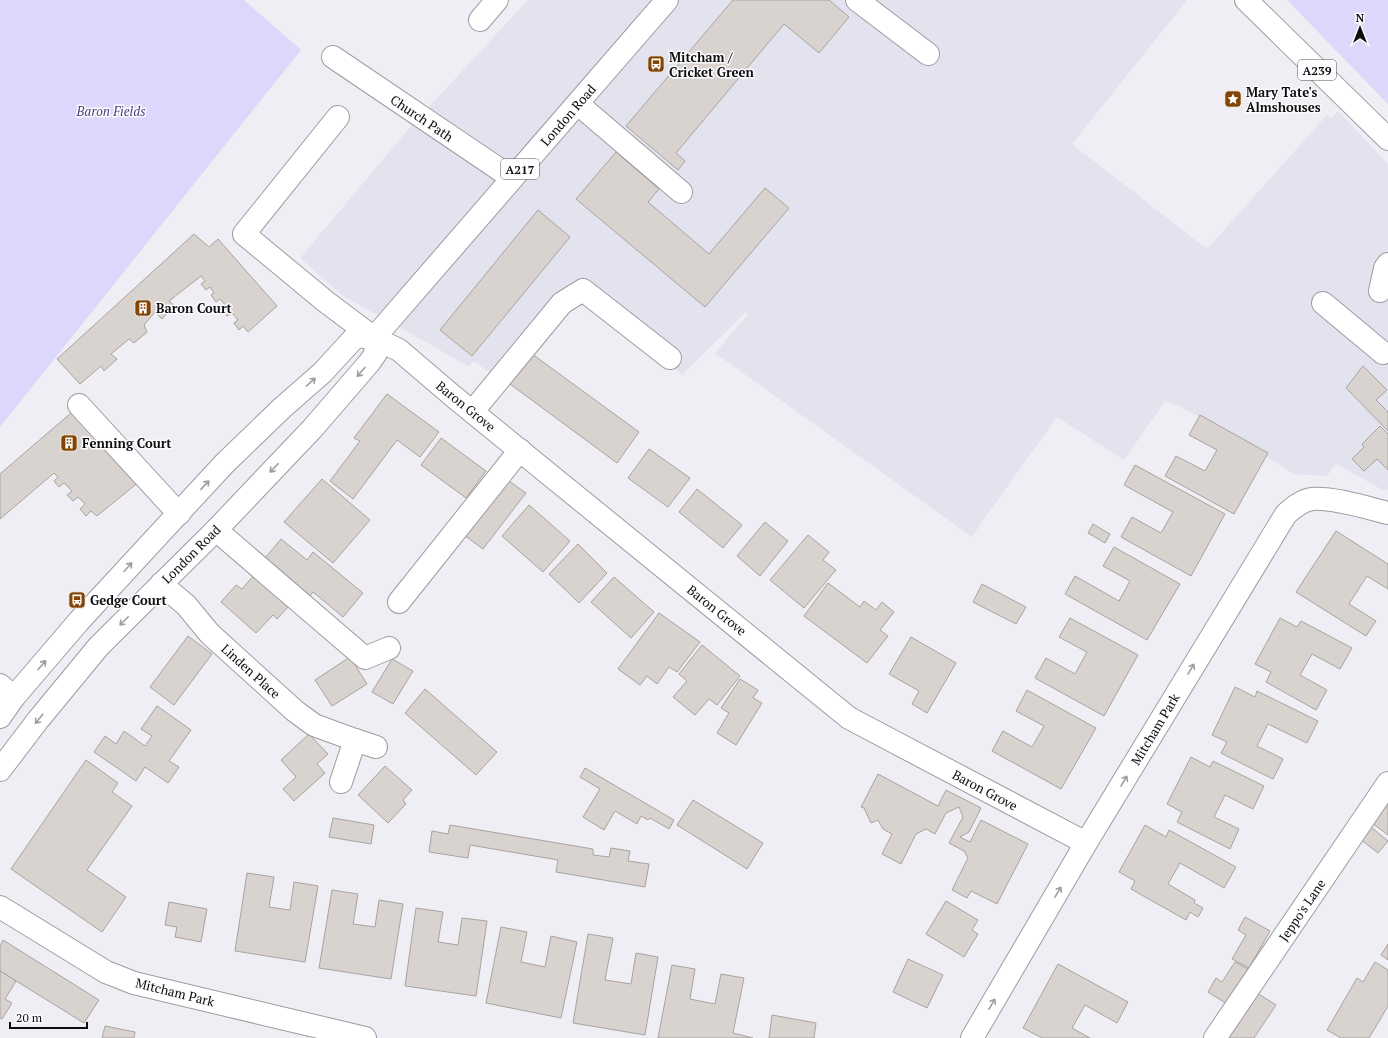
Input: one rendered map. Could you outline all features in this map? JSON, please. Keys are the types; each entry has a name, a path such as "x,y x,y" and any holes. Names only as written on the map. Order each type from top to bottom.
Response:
{"street":[{"path":"480,20 497,0"},
{"name":"London Road","path":"0,770 38,720 99,646 216,530 312,428 369,363 376,353 374,338 667,0"},
{"path":"857,0 928,54"},
{"name":"A239","path":"1246,0 1388,139"},
{"name":"Church Path","path":"333,57 512,178"},
{"path":"578,104 681,192"},
{"path":"338,117 244,234 325,301 374,338"},
{"path":"1380,291 1385,268 1388,264"},
{"path":"473,411 562,303 583,290 670,358"},
{"path":"1323,303 1386,352"},
{"path":"0,717 7,691 79,621 224,464 282,408 322,373 356,336 374,338"},
{"name":"Baron Grove","path":"374,338 399,350 849,718 1086,843"},
{"path":"79,405 179,514"},
{"path":"400,602 520,450"},
{"name":"Mitcham Park","path":"972,1038 1086,843 1286,514 1302,502 1312,499 1326,500 1388,513"},
{"path":"216,530 365,658 389,648"},
{"name":"Linden Place","path":"161,584 186,605 216,639 295,711 314,725 376,747"},
{"path":"341,782 355,740"},
{"name":"Jeppo's Lane","path":"1215,1038 1388,782"},
{"name":"Mitcham Park","path":"0,907 106,972 134,983 366,1038"}],"shaded area":[{"path":"528,0 1187,0 1072,144 1207,249 1327,115 1331,118 1338,111 1388,164 1388,490 1383,490 1336,464 1327,476 1293,474 1255,449 1181,407 1165,401 1124,460 1057,417 972,537 715,353 748,314 746,312 682,375 583,288 502,382 474,361 468,366 342,295 300,258 412,125"}],"green space":[{"name":"Baron Fields","path":"0,0 244,0 301,50 0,427"},
{"path":"1287,0 1388,0 1388,104"}],"building":[{"path":"733,0 829,0 849,17 819,53 784,24 676,153 685,161 678,170 626,126"},
{"path":"616,152 659,189 648,202 709,254 765,188 789,208 705,307 576,199"},
{"path":"538,210 570,237 472,356 440,330"},
{"name":"Baron Court","path":"194,234 209,247 218,239 277,306 248,332 243,326 239,330 234,323 238,320 232,313 227,316 222,309 226,306 220,299 216,302 211,295 214,293 210,287 206,290 201,284 205,281 201,276 169,301 175,306 162,319 155,312 144,325 147,332 134,343 129,339 111,354 117,359 104,371 101,366 80,384 57,359"},
{"path":"532,354 639,432 617,463 510,384"},
{"path":"1363,366 1387,390 1376,400 1388,412 1388,431 1346,388"},
{"path":"387,394 439,432 420,457 397,440 353,499 330,481 360,441 354,438"},
{"name":"Fenning Court","path":"71,413 140,481 97,516 91,511 86,516 80,509 85,504 78,497 73,501 67,495 72,491 64,483 59,487 54,481 58,477 54,473 0,519 0,474"},
{"path":"1200,415 1268,453 1234,514 1165,476 1176,456 1205,471 1217,450 1189,435"},
{"path":"1380,426 1388,434 1388,470 1377,459 1364,471 1352,459 1364,447 1362,444"},
{"path":"441,438 486,471 466,498 421,465"},
{"path":"649,449 690,478 668,507 628,478"},
{"path":"1135,465 1225,514 1191,576 1121,537 1132,517 1161,533 1173,512 1124,485"},
{"path":"322,479 370,520 333,563 284,522"},
{"path":"506,479 526,493 483,549 464,535"},
{"path":"697,489 742,525 723,548 679,512"},
{"path":"529,505 570,541 543,572 502,536"},
{"path":"765,522 788,541 760,576 737,556"},
{"path":"1093,524 1110,534 1105,543 1088,533"},
{"path":"1336,531 1388,564 1388,589 1367,576 1349,604 1376,621 1366,636 1296,592"},
{"path":"808,535 829,552 823,560 836,570 804,608 770,580"},
{"path":"281,539 307,560 313,552 363,593 343,617 313,592 306,601 260,564"},
{"path":"578,544 607,573 579,603 549,574"},
{"path":"1114,547 1180,584 1147,640 1065,594 1075,576 1119,601 1130,581 1103,566"},
{"path":"254,575 289,606 277,619 273,615 256,633 221,602 236,585 242,589"},
{"path":"614,577 654,612 631,638 591,602"},
{"path":"828,583 860,607 864,601 876,610 882,602 894,612 880,630 888,636 867,663 804,616"},
{"path":"982,584 1026,607 1016,624 973,602"},
{"path":"659,613 700,642 677,672 669,667 657,684 647,676 640,685 618,669"},
{"path":"1070,618 1138,655 1104,716 1035,678 1046,658 1075,674 1087,652 1059,637"},
{"path":"1280,618 1297,627 1301,621 1352,648 1340,669 1312,654 1300,675 1327,690 1316,710 1266,682 1271,672 1255,664"},
{"path":"188,636 212,654 174,705 150,687"},
{"path":"911,637 956,663 927,713 912,704 919,691 889,674"},
{"path":"702,645 740,676 717,705 709,699 695,715 673,697 687,681 679,674"},
{"path":"350,657 367,684 332,706 315,680"},
{"path":"392,659 413,671 393,704 372,692"},
{"path":"740,679 758,690 753,698 762,703 736,745 717,733 729,713 721,708"},
{"path":"1235,687 1255,697 1257,691 1318,721 1307,743 1268,724 1257,746 1283,759 1273,779 1221,753 1227,742 1212,735"},
{"path":"425,689 497,752 476,775 405,713"},
{"path":"1027,690 1096,728 1061,789 992,751 1003,731 1032,747 1044,726 1016,711"},
{"path":"157,706 191,730 169,761 179,767 168,783 145,767 136,781 94,752 105,736 116,744 124,731 145,746 152,736 141,729"},
{"path":"309,734 328,754 317,764 325,773 294,801 283,789 296,777 281,760"},
{"path":"1191,757 1210,767 1213,761 1264,786 1253,809 1225,795 1214,817 1239,829 1230,849 1177,822 1182,812 1167,804"},
{"path":"86,760 118,783 112,792 132,806 87,870 126,897 102,932 11,869"},
{"path":"385,766 412,790 403,800 406,804 388,823 358,795"},
{"path":"585,768 674,820 669,829 650,818 648,820 641,816 637,824 615,811 604,830 583,817 600,789 580,777"},
{"path":"878,774 938,806 946,790 981,808 969,832 960,837 970,842 981,820 1028,844 997,904 971,891 967,898 952,890 968,858 964,851 949,843 963,817 959,807 946,813 935,834 926,829 916,834 901,864 882,854 892,834 883,829 878,820 871,823 864,808 861,807"},
{"path":"693,800 763,843 747,869 677,825"},
{"path":"1386,803 1388,804 1388,835 1372,823"},
{"path":"333,818 374,825 371,844 329,837"},
{"path":"450,825 593,849 593,855 609,857 611,848 630,851 628,861 649,864 645,887 556,872 558,860 470,845 468,858 429,852 432,831 448,834"},
{"path":"1145,825 1166,837 1169,830 1236,867 1224,888 1180,863 1168,884 1195,900 1194,903 1203,908 1198,917 1190,912 1186,920 1131,889 1135,881 1119,872"},
{"path":"1371,827 1388,841 1378,853 1360,839"},
{"path":"247,873 274,877 269,907 290,910 294,882 318,886 305,962 235,951"},
{"path":"332,890 358,894 353,924 375,927 379,900 403,904 391,979 319,968"},
{"path":"946,901 978,920 972,930 978,934 964,957 926,934"},
{"path":"169,902 207,909 201,942 175,937 177,927 165,925"},
{"path":"416,908 443,912 438,942 458,945 462,918 487,921 476,996 405,986"},
{"path":"1245,917 1270,931 1249,968 1232,959 1246,935 1238,930"},
{"path":"501,927 527,932 521,962 545,967 551,936 577,942 561,1018 486,1003"},
{"path":"588,934 613,938 605,980 631,984 636,953 658,957 645,1035 573,1023"},
{"path":"3,940 99,1000 84,1023 0,971 0,946"},
{"path":"1388,944 1388,960 1381,955"},
{"path":"908,959 943,975 927,1008 893,992"},
{"path":"1235,962 1248,969 1227,1004 1208,992 1216,978 1222,982"},
{"path":"1375,962 1388,970 1388,1006 1369,1038 1341,1038 1327,1030 1357,978 1363,982"},
{"path":"1058,964 1128,1002 1117,1023 1085,1005 1072,1028 1090,1038 1042,1038 1023,1028"},
{"path":"672,965 695,969 690,999 715,1004 721,974 744,978 733,1033 753,1038 658,1038"},
{"path":"0,971 16,981 5,999 12,1003 2,1019 0,1018"},
{"path":"1257,993 1276,1005 1254,1038 1227,1038"},
{"path":"772,1015 816,1023 814,1038 769,1038"},
{"path":"105,1026 135,1032 134,1038 102,1038"}],"place":[{"name":"Mitcham / Cricket Green","path":"656,64"},
{"name":"Mary Tate's Almshouses","path":"1233,99"},
{"name":"Baron Court","path":"143,308"},
{"name":"Fenning Court","path":"69,443"},
{"name":"Gedge Court","path":"77,600"}]}
